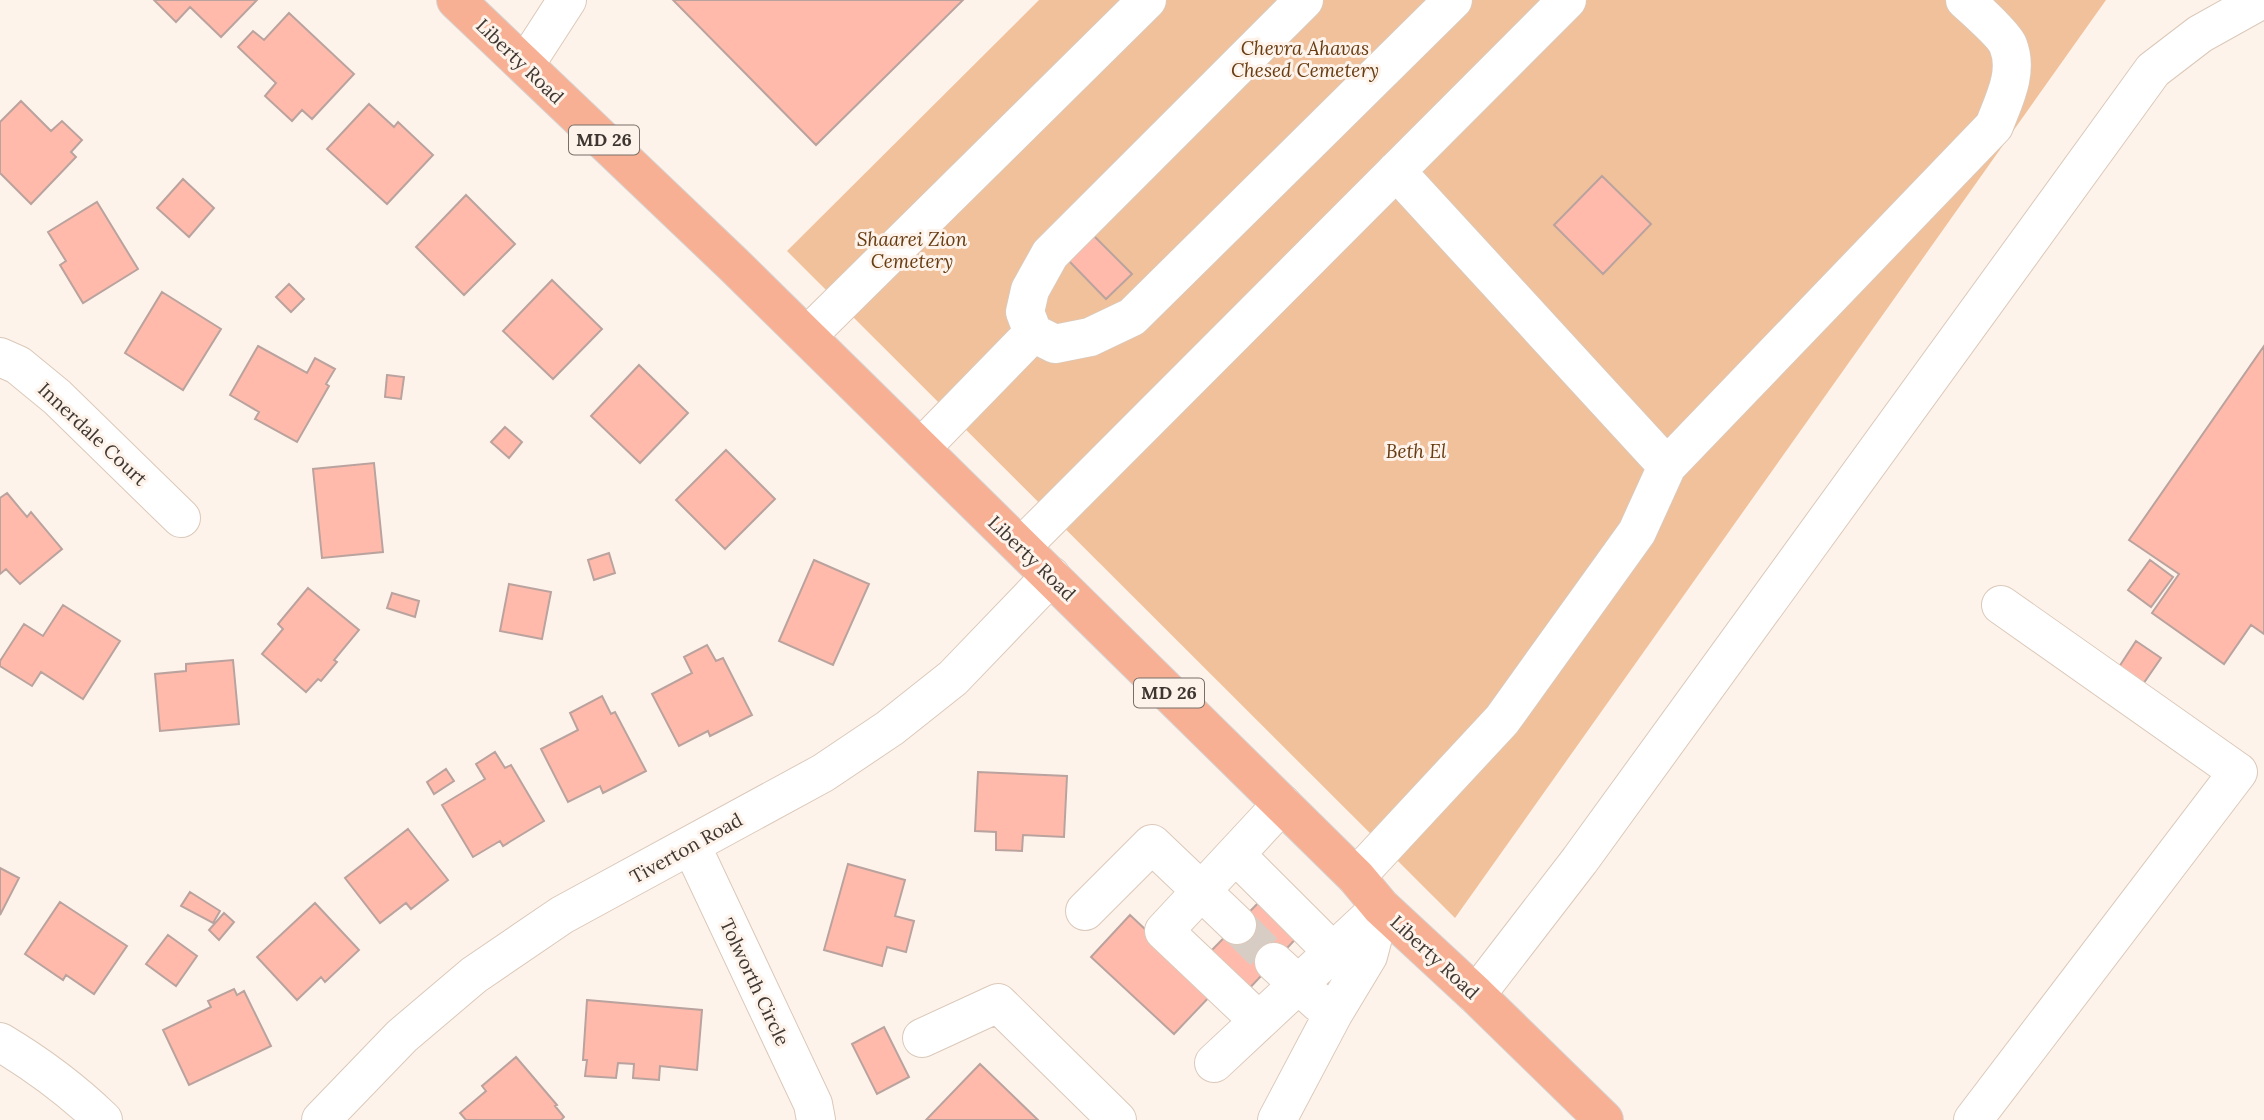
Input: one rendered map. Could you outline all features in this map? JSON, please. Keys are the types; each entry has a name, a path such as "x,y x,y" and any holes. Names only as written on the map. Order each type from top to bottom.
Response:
{"main road":[{"name":"Liberty Road","path":"456,0 807,336 1283,804 1356,877 1381,907 1604,1120"}],"street":[{"path":"524,65 567,0"},
{"path":"807,336 1147,0"},
{"path":"1304,0 1050,254 1030,290 1025,312 1033,333 1055,344 1090,337 1132,317 1452,0"},
{"path":"1021,547 1567,0"},
{"path":"1356,877 1502,720 1637,532 1667,466 1994,126 2007,94 2012,69 2007,43 1965,0"},
{"path":"1476,995 1588,849 2153,71 2200,34 2261,0"},
{"path":"1396,171 1667,466"},
{"path":"920,448 1033,333"},
{"name":"Innerdale Court","path":"0,358 18,365 57,397 181,518"},
{"name":"Tiverton Road","path":"321,1120 402,1036 474,975 562,915 823,773 890,729 953,678 1051,576"},
{"path":"1973,1120 2238,772 2001,605"},
{"path":"1259,1021 1164,931 1283,804"},
{"path":"1085,911 1152,844 1237,925"},
{"name":"Tolworth Circle","path":"691,845 813,1104 816,1120"},
{"path":"1236,855 1333,952"},
{"path":"1214,1063 1259,1021 1286,974 1333,952 1381,907"},
{"path":"1277,1120 1333,1014 1368,956 1381,907"},
{"path":"1286,974 1333,1014"},
{"path":"922,1038 998,1003 1116,1120"},
{"path":"0,1042 46,1073 103,1120"}],"green space":[{"name":"Beth El","path":"1039,0 2106,0 1455,918 787,251"}],"building":[{"path":"154,0 257,0 221,37 190,7 176,22"},
{"path":"673,0 963,0 816,145"},
{"path":"289,13 354,74 312,119 302,110 292,121 265,96 276,83 238,47 253,31 264,40"},
{"path":"21,101 51,131 62,121 82,140 71,152 76,157 31,204 0,173 0,122"},
{"path":"369,104 394,127 398,122 433,155 387,204 327,149"},
{"path":"1602,176 1651,224 1603,274 1554,225"},
{"path":"183,179 214,208 189,237 157,208"},
{"path":"466,195 515,244 464,295 416,247"},
{"path":"97,202 138,269 83,303 60,265 66,261 48,232"},
{"path":"1094,236 1132,274 1106,299 1069,261"},
{"path":"552,280 602,329 553,379 503,331"},
{"path":"289,284 304,299 291,312 276,297"},
{"path":"162,292 221,329 183,390 125,353"},
{"path":"258,346 307,373 315,358 335,369 326,384 329,386 297,442 255,419 259,412 230,395"},
{"path":"2264,346 2264,634 2251,625 2224,664 2152,613 2179,574 2129,540"},
{"path":"639,365 688,413 640,463 591,416"},
{"path":"387,375 404,377 401,399 385,397"},
{"path":"505,427 522,442 509,458 491,442"},
{"path":"726,450 775,499 725,549 676,500"},
{"path":"374,463 383,552 322,558 313,469"},
{"path":"7,493 27,517 31,512 62,549 20,584 6,569 0,574 0,498"},
{"path":"609,553 615,573 594,580 588,560"},
{"path":"814,560 869,584 833,665 779,641"},
{"path":"2150,560 2173,577 2151,607 2128,590"},
{"path":"509,584 551,592 542,639 500,631"},
{"path":"308,588 359,630 334,660 337,662 321,681 318,679 306,692 262,654 283,629 278,624"},
{"path":"392,593 419,601 415,617 387,608"},
{"path":"63,605 120,641 83,699 41,672 32,686 0,666 0,661 24,624 43,636"},
{"path":"2136,641 2161,658 2141,687 2117,670"},
{"path":"707,645 716,661 723,658 752,715 710,736 708,731 679,746 652,694 692,673 684,657"},
{"path":"233,660 239,724 160,731 155,674 186,671 186,664"},
{"path":"602,696 611,714 615,712 646,771 603,793 600,786 568,802 541,749 578,730 570,713"},
{"path":"495,752 505,768 511,765 544,821 503,846 500,841 473,857 442,805 485,779 476,764"},
{"path":"446,769 454,781 434,794 427,782"},
{"path":"978,772 1067,776 1064,837 1023,835 1022,851 996,850 996,832 975,831"},
{"path":"408,829 448,880 411,909 406,903 380,923 345,878"},
{"path":"848,864 905,880 895,916 914,921 906,952 887,947 882,966 824,950"},
{"path":"0,868 19,878 0,915"},
{"path":"190,892 220,911 213,923 181,906"},
{"path":"1267,894 1304,930 1245,993 1207,955"},
{"path":"60,902 127,946 94,994 66,975 63,980 25,954"},
{"path":"315,903 359,950 325,982 321,977 297,1000 257,957"},
{"path":"224,913 234,922 219,940 209,930"},
{"path":"1130,915 1213,993 1174,1034 1091,957"},
{"path":"168,935 197,956 176,986 146,964"},
{"path":"234,989 237,995 244,991 271,1046 189,1085 163,1030 211,1007 208,1001"},
{"path":"587,1000 702,1010 697,1070 660,1066 659,1080 633,1078 634,1064 618,1063 616,1078 585,1076 587,1060 583,1060"},
{"path":"884,1027 909,1077 877,1094 852,1044"},
{"path":"516,1057 564,1117 561,1120 466,1120 460,1113 486,1091 482,1086"},
{"path":"980,1064 1038,1120 926,1120"}],"tunnel":[{"path":"1237,925 1274,962"}],"park label":[{"name":"Chevra Ahavas Chesed Cemetery","path":"1305,59"},
{"name":"Shaarei Zion Cemetery","path":"912,250"}]}
